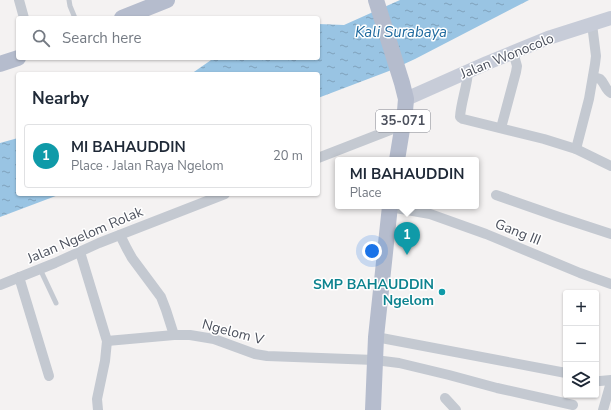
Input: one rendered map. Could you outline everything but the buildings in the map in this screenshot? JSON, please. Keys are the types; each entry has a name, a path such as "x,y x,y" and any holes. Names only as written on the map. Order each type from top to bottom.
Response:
{"main road":[{"path":"127,16 167,0"},
{"name":"35-071","path":"376,0 406,99 398,157"},
{"name":"Jalan Wonocolo","path":"406,99 548,38 611,18"},
{"path":"0,64 16,59"},
{"path":"373,410 376,337 390,209"}],"street":[{"path":"19,0 23,16"},
{"path":"576,149 590,99 595,64 596,56 592,24"},
{"path":"501,128 517,66 513,52"},
{"path":"468,72 460,117 463,119 544,139 576,149 611,166"},
{"path":"593,77 604,83 607,91 611,93"},
{"path":"320,157 403,124"},
{"path":"496,195 611,234"},
{"name":"Jalan Ngelom Rolak","path":"0,285 55,263 99,243 220,196"},
{"name":"Gang III","path":"405,209 430,214 472,229 611,284"},
{"path":"120,235 130,253 161,297 174,335"},
{"path":"76,254 107,341 105,361 97,399 98,410"},
{"path":"19,277 49,376"},
{"name":"Ngelom V","path":"107,341 190,335 214,339 255,354 267,356 376,360"},
{"path":"376,337 563,372"},
{"path":"376,360 450,375 497,388 573,405"},
{"path":"599,382 611,381 603,410"},
{"path":"445,398 456,410"}],"lane":[{"path":"69,0 75,16"},
{"path":"40,269 56,303"}],"water":[{"name":"Kali Surabaya","path":"400,0 529,0 415,59 389,71 320,97 320,72 194,72 211,60 320,60 320,24 344,25"},
{"path":"16,139 16,196 56,196 0,217 0,143"}],"place":[{"name":"MI BAHAUDDIN","path":"407,255"},
{"name":"SMP BAHAUDDIN Ngelom","path":"442,292"}]}
